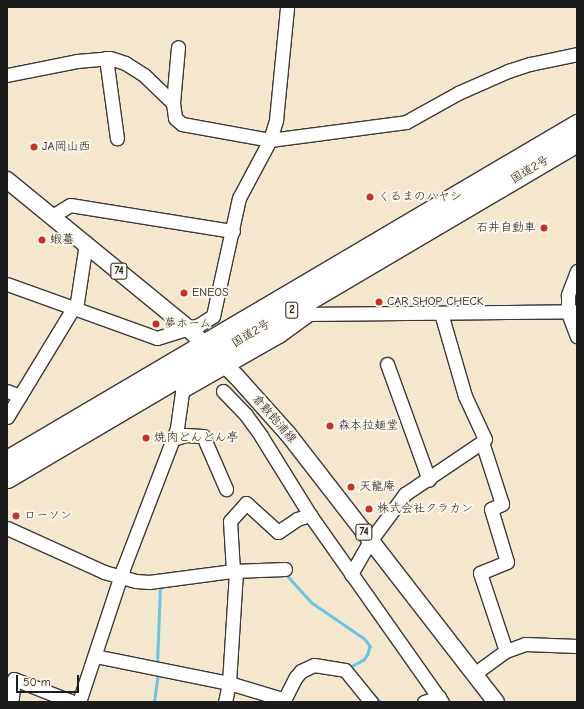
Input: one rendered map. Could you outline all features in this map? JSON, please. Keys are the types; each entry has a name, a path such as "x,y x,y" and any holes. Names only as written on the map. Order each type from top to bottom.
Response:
{"highway":[{"name":"国道2号","path":"7,460 215,355 577,124"},
{"name":"国道2号","path":"7,478 577,142"}],"main road":[{"name":"倉敷飽浦線","path":"7,180 86,243 188,328 215,355 288,434 496,702"}],"street":[{"path":"7,284 72,311 157,338 188,328 213,316 233,231 239,198 270,140 276,120 287,7"},
{"path":"178,47 173,103 175,118 182,124 270,140 406,122 458,93 508,71 530,64 577,54"},
{"path":"7,76 77,61 106,58 126,63 144,75 173,103"},
{"path":"106,58 117,138"},
{"path":"52,216 70,205 233,231"},
{"path":"7,417 77,302 86,243"},
{"path":"577,271 568,295 577,336"},
{"path":"79,702 120,578 173,439 180,415 182,391 215,355 279,336 310,314 572,312"},
{"path":"353,572 370,540 405,494 429,480 485,439 465,396 441,313"},
{"path":"387,364 429,480"},
{"path":"7,390 20,396"},
{"path":"223,391 246,415 261,436 310,515 353,572 440,699 424,702"},
{"path":"173,439 186,435 203,436 226,489"},
{"path":"482,442 502,504 491,509 507,562 480,573 506,651"},
{"path":"225,702 229,683 234,571 230,521 246,503 278,532 297,519 310,515"},
{"path":"7,528 120,578 149,582 234,571 285,569"},
{"path":"474,674 506,651 525,644 577,646"},
{"path":"95,656 229,683 279,698 283,702 300,671 314,666 345,670 371,702"},
{"path":"10,699 14,678 73,702"}],"waterway":[{"path":"286,574 311,602 365,639 370,646 368,654 364,660 349,668"},
{"path":"157,664 160,585"},
{"path":"154,702 158,673"},
{"path":"370,691 381,702"}],"place":[{"name":"JA岡山西","path":"34,147"},
{"name":"くるまのハヤシ","path":"370,197"},
{"name":"石井自動車","path":"544,228"},
{"name":"蝦蟇","path":"42,240"},
{"name":"ENEOS","path":"184,293"},
{"name":"CAR SHOP CHECK","path":"379,302"},
{"name":"夢ホーム","path":"156,324"},
{"name":"森本拉麺堂","path":"330,426"},
{"name":"焼肉どんどん亭","path":"146,438"},
{"name":"天龍庵","path":"351,487"},
{"name":"株式会社クラカン","path":"369,509"},
{"name":"ローソン","path":"16,516"}]}
